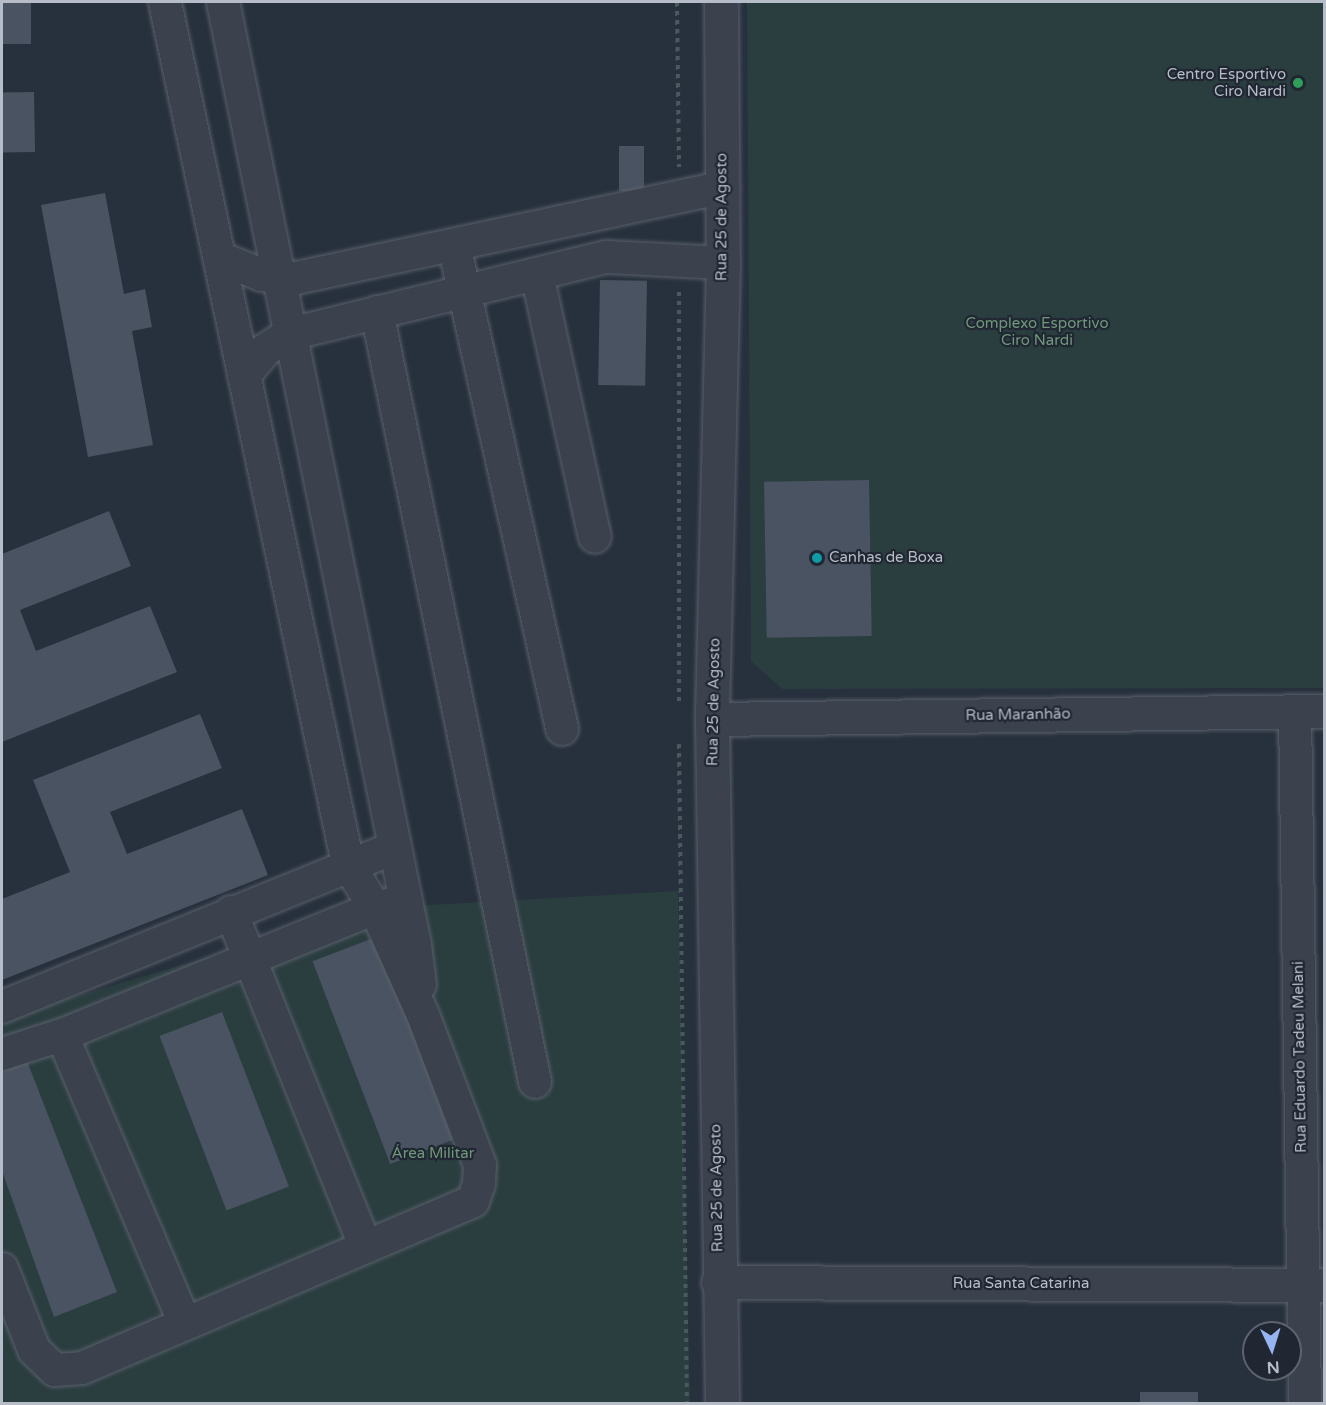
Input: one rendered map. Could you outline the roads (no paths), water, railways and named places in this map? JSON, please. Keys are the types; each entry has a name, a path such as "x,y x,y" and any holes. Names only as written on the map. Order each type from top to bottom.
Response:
{"street":[{"path":"2,1269 34,1350 55,1370 82,1368 473,1201 480,1184 480,1165 423,1015 390,904 394,848 223,2"},
{"name":"Rua 25 de Agosto","path":"721,2 723,263 712,719 718,1282 722,1404"},
{"path":"174,4 220,258 348,864 390,904"},
{"path":"220,258 262,275 296,279 723,187"},
{"path":"454,245 562,729"},
{"path":"244,376 265,350 290,334 607,257 723,263"},
{"path":"537,274 595,537"},
{"path":"377,312 535,1082"},
{"path":"297,624 346,612"},
{"name":"Rua Maranhão","path":"712,719 1310,711"},
{"name":"Rua Eduardo Tadeu Melani","path":"1305,1404 1314,1285 1310,711"},
{"path":"2,1007 348,864 394,848"},
{"path":"2,1054 62,1035 390,904"},
{"path":"231,912 366,1247"},
{"path":"62,1035 185,1323"},
{"name":"Rua Santa Catarina","path":"718,1282 1314,1285"}],"place":[{"name":"Centro Esportivo Ciro Nardi","path":"1298,83"},
{"name":"Canhas de Boxa","path":"817,558"}],"park label":[{"name":"Complexo Esportivo Ciro Nardi","path":"1037,332"},
{"name":"Área Militar","path":"433,1154"}]}
